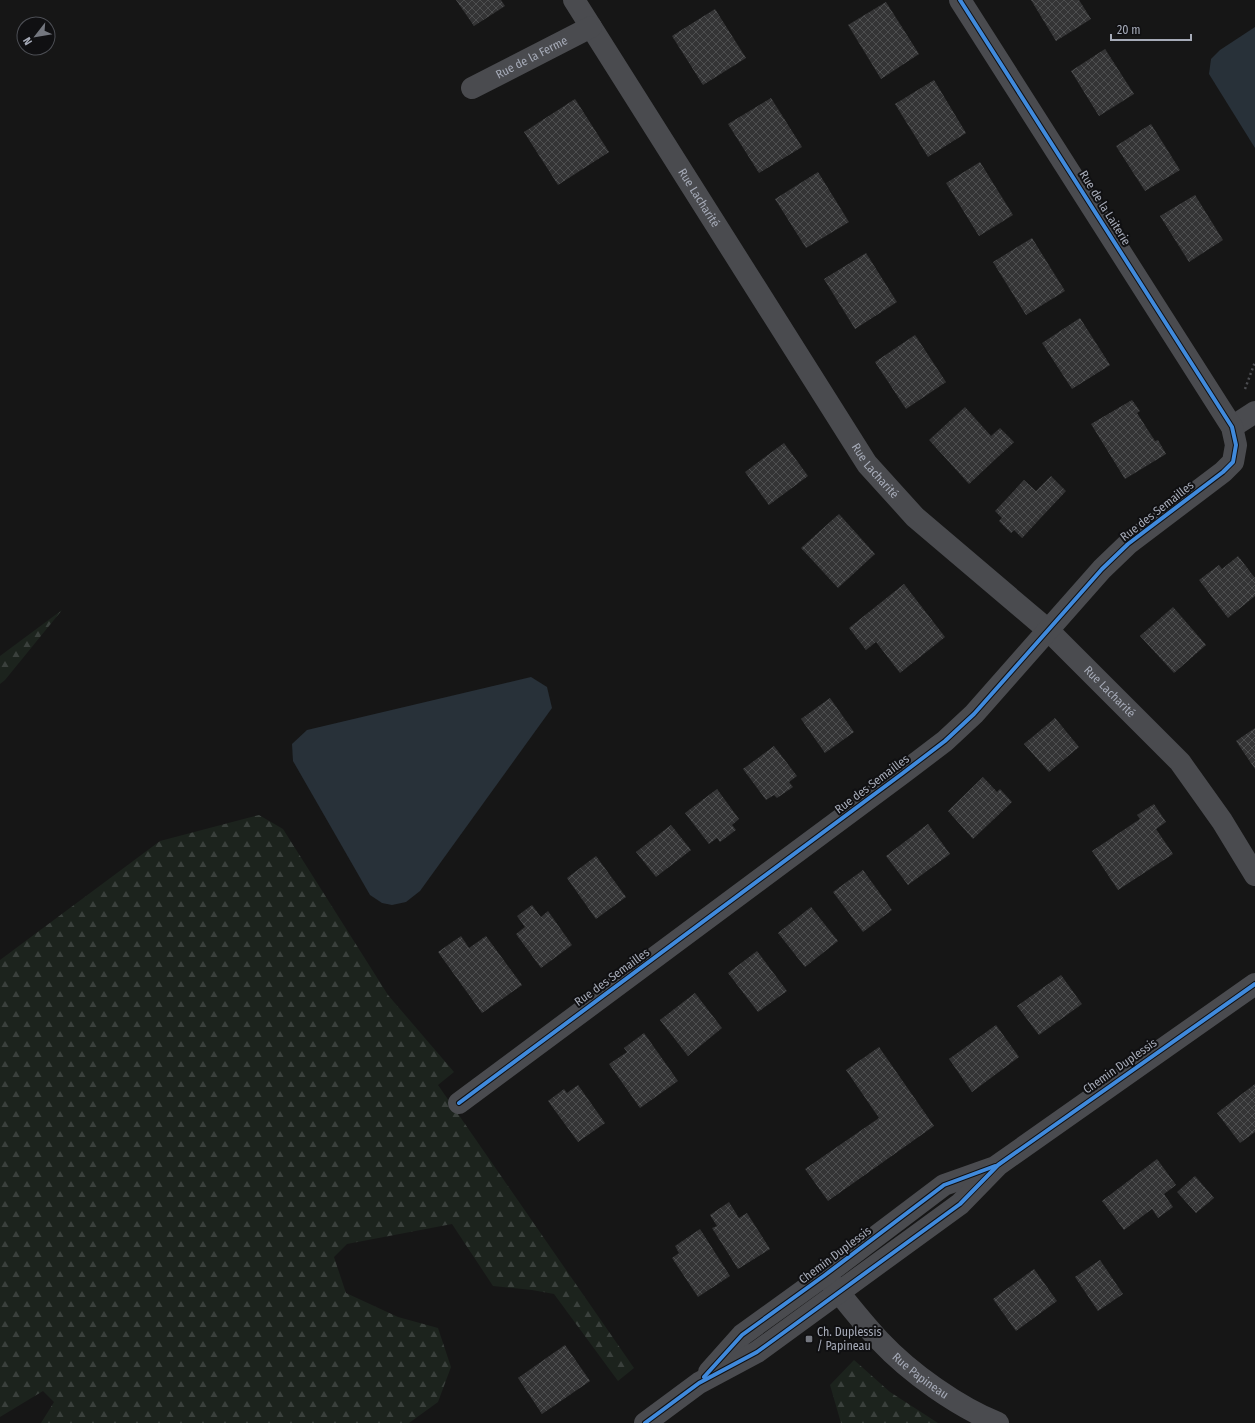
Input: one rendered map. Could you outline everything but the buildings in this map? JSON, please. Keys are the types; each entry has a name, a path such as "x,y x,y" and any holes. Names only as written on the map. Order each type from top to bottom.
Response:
{"street":[{"name":"Rue Lacharité","path":"574,0 867,464 915,517 1048,630 1180,762 1222,821 1255,875"},
{"name":"Rue de la Laiterie","path":"960,0 1232,427"},
{"name":"Rue de la Ferme","path":"472,88 591,27"},
{"path":"1232,427 1255,412"},
{"name":"Rue des Semailles","path":"459,1103 945,741 974,714 1102,569 1128,544 1223,472 1233,462 1236,445 1232,427"},
{"name":"Chemin Duplessis","path":"645,1423 699,1383 757,1352 960,1204 998,1165 1255,984"},
{"name":"Chemin Duplessis","path":"699,1383 742,1335 825,1275 944,1185 998,1165"},
{"name":"Rue Papineau","path":"825,1275 880,1342 930,1384 960,1404 998,1423"}],"green space":[{"path":"62,610 5,680 0,684 0,656"},
{"path":"259,815 283,829 388,995 454,1072 438,1085 634,1368 618,1381 554,1294 493,1286 452,1224 347,1244 334,1257 346,1293 398,1317 438,1328 451,1367 438,1402 409,1423 41,1423 54,1402 43,1391 0,1417 0,960 160,841"},
{"path":"854,1360 890,1392 938,1423 841,1423 830,1385"}],"shaded area":[{"path":"1255,27 1255,148 1209,74 1211,59 1220,50"},
{"path":"531,677 547,687 552,708 420,891 406,902 392,905 382,903 370,895 293,761 292,744 307,730"}],"cycle path":[{"path":"459,1103 945,741 974,714 1102,569 1128,544 1223,472 1233,462 1236,445 1232,427 960,0"},
{"path":"645,1423 699,1383 757,1352 960,1204 998,1165 1255,984"},
{"path":"704,1377 742,1335 825,1275 944,1185 995,1166"}],"place":[{"name":"Ch. Duplessis / Papineau","path":"809,1339"}]}
